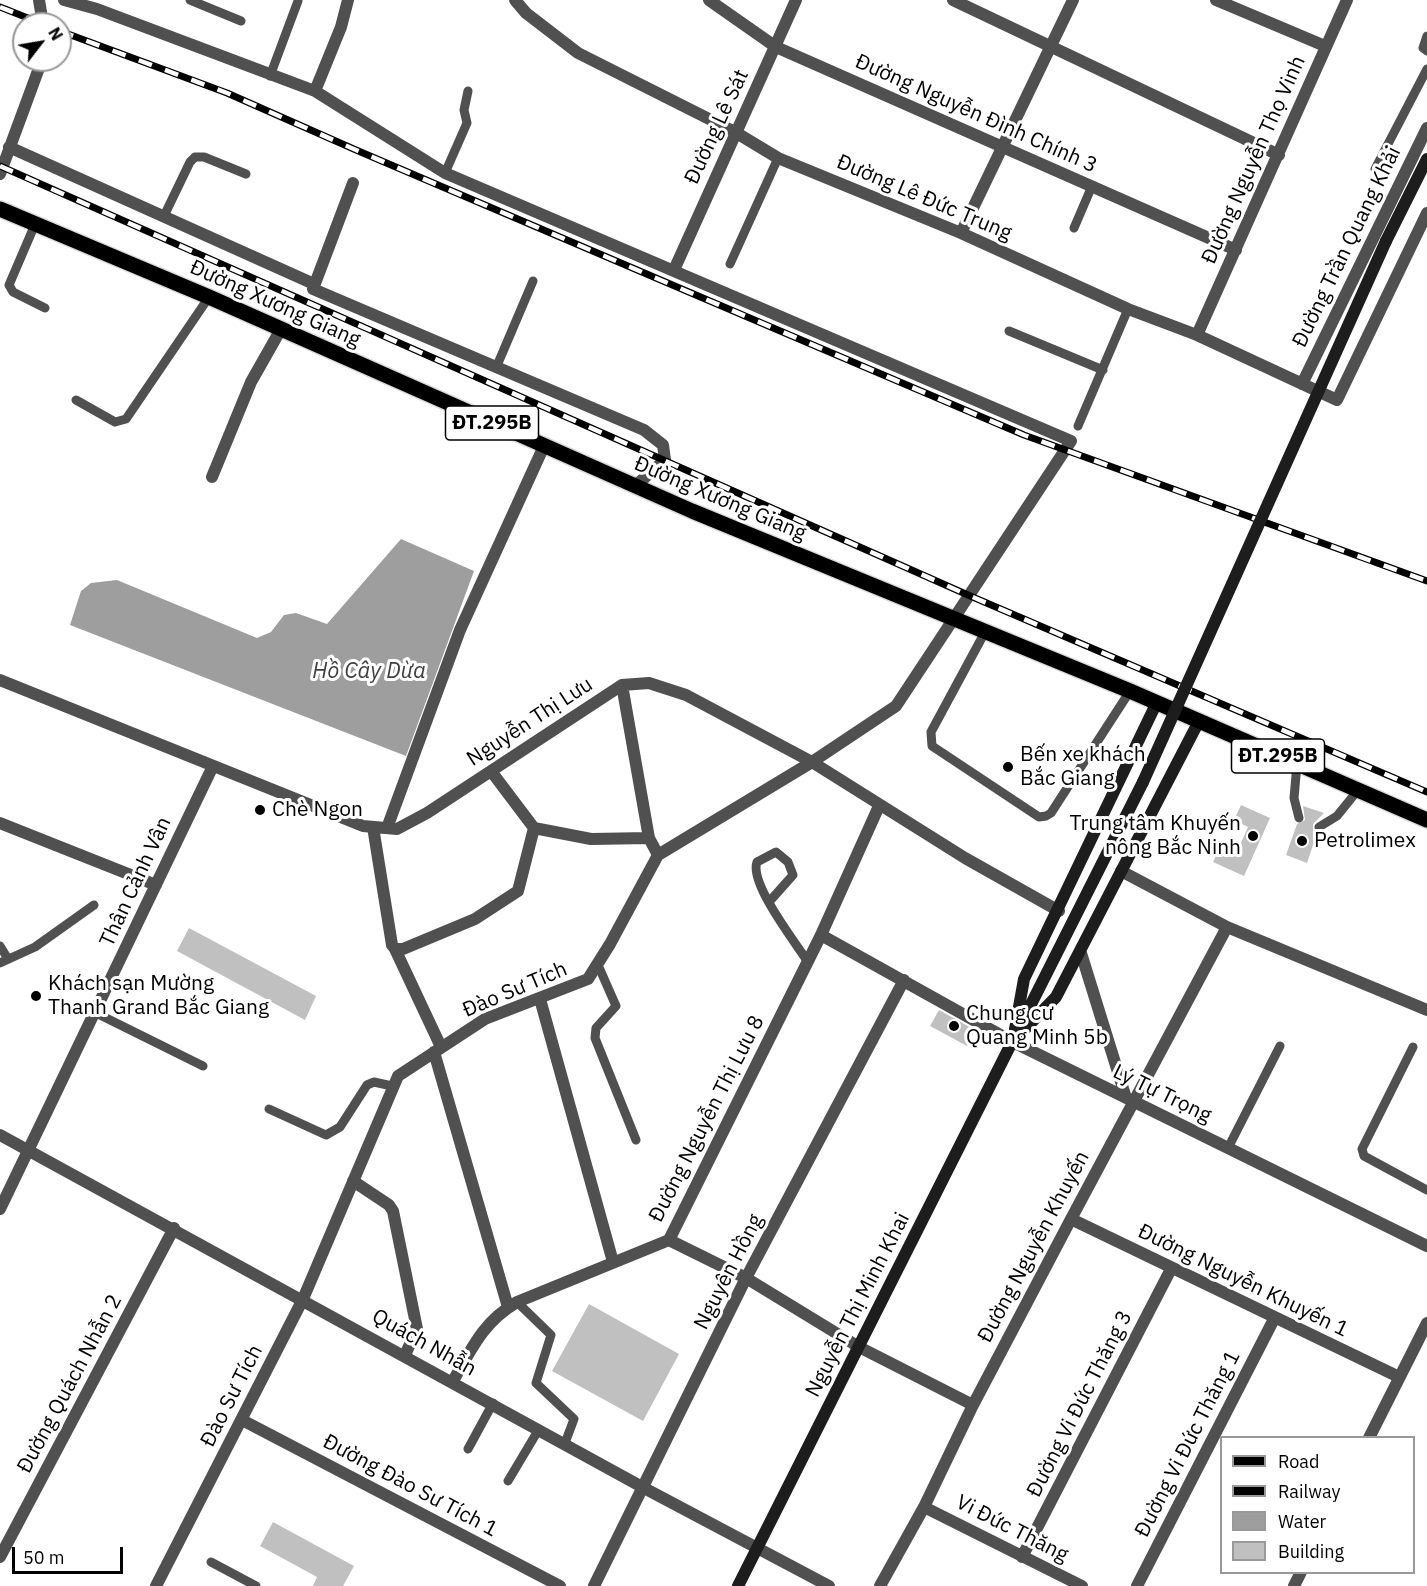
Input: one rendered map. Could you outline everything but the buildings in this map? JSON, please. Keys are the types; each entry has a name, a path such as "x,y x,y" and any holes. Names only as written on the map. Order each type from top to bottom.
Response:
{"main road":[{"name":"Nguyễn Thị Minh Khai","path":"738,1586 1143,782 1386,241 1427,159"},
{"name":"Đường Xương Giang","path":"0,209 36,222 208,297 635,486 1130,691 1427,820"},
{"path":"1012,1042 1024,979 1059,911 1156,702"},
{"path":"1012,1042 1056,997 1199,721"}],"street":[{"path":"64,0 100,5 270,76 315,91 445,173 1071,441 896,706 812,762 658,855 649,838 622,685"},
{"path":"315,91 341,27 348,0"},
{"name":"Đường Lê Đức Trung","path":"515,0 526,13 578,53 735,132 778,158 961,233 1128,309 1197,335 1337,400 1427,213"},
{"name":"Đường Nguyễn Đình Chính 3","path":"709,0 776,47 1236,250"},
{"name":"Đường Lê Sát","path":"674,270 796,0"},
{"path":"953,0 1279,155"},
{"path":"961,233 1073,0"},
{"path":"1216,0 1325,46"},
{"name":"Đường Nguyễn Thọ Vinh","path":"1197,335 1347,0"},
{"path":"0,174 37,72"},
{"name":"Đường Trần Quang Khải","path":"1302,384 1427,128"},
{"path":"9,147 314,284"},
{"path":"352,183 314,284 315,292 645,430 663,445 665,460 635,486"},
{"path":"212,477 251,382 280,329"},
{"path":"387,828 460,630 544,446"},
{"name":"Nguyễn Thị Lưu","path":"0,680 363,826 397,829 427,813 622,685 649,682 686,695 812,762 879,806 1059,911"},
{"name":"Thân Cảnh Vân","path":"0,1209 31,1150 213,766"},
{"path":"492,771 534,828 591,839 649,838"},
{"name":"Đường Nguyễn Thị Lưu 8","path":"453,1382 483,1329 498,1313 513,1304 669,1240 821,936 879,806"},
{"path":"0,823 156,885"},
{"path":"373,827 392,945 437,1050 513,1304"},
{"path":"395,949 402,949 475,919 510,898 521,884 534,828"},
{"name":"Đào Sư Tích","path":"156,1586 303,1299 398,1076 485,1019 588,979 598,965 658,855"},
{"path":"1121,871 1227,927 1427,1010"},
{"name":"Đường Nguyễn Khuyến","path":"880,1586 924,1507 973,1405 1071,1219 1130,1100 1227,927"},
{"name":"Lý Tự Trọng","path":"821,936 904,980 1012,1042 1427,1246"},
{"path":"1081,952 1130,1100"},
{"name":"Nguyên Hồng","path":"594,1586 746,1278 904,980"},
{"path":"540,999 613,1262"},
{"name":"Quách Nhẫn","path":"0,1135 174,1228 644,1488 829,1586"},
{"path":"353,1181 389,1205 393,1211 417,1329 405,1355"},
{"name":"Đường Nguyễn Khuyến 1","path":"1071,1219 1274,1319 1399,1377"},
{"name":"Đường Quách Nhẫn 2","path":"0,1557 174,1228"},
{"path":"669,1240 746,1278 859,1347 973,1405"},
{"name":"Đường Vi Đức Thăng 3","path":"1022,1557 1171,1269"},
{"name":"Đường Vi Đức Thăng 1","path":"1137,1586 1274,1319"},
{"path":"1370,1436 1427,1323"},
{"name":"Đường Đào Sư Tích 1","path":"242,1420 560,1586"},
{"name":"Vi Đức Thăng","path":"924,1507 1082,1586"}],"lane":[{"path":"190,0 241,21"},
{"path":"270,76 298,1"},
{"path":"1427,36 1423,48 1427,51"},
{"path":"1375,169 1427,69"},
{"path":"445,173 467,123 464,110 468,91"},
{"path":"164,216 190,162 195,157 204,157 246,174"},
{"path":"730,264 778,158"},
{"path":"1074,228 1092,186"},
{"path":"36,222 9,285 13,292 45,308"},
{"path":"496,368 533,281"},
{"path":"76,400 115,422 126,419 208,297"},
{"path":"1078,426 1128,309"},
{"path":"1009,331 1103,370"},
{"path":"985,632 931,732 930,740 932,746 1039,816 1052,813 1130,691"},
{"path":"1297,764 1294,798 1299,818"},
{"path":"1319,827 1336,816 1358,790"},
{"path":"770,902 793,874 788,862 776,852 762,858 755,865 761,888 808,962"},
{"path":"0,946 4,961 35,946 94,905"},
{"path":"598,965 616,1006 596,1028 595,1038 636,1140"},
{"path":"96,1013 203,1066"},
{"path":"1227,1148 1280,1046"},
{"path":"1413,1047 1362,1149 1364,1156 1370,1160 1427,1190"},
{"path":"269,1109 326,1135 340,1127 367,1085 374,1082 393,1086"},
{"path":"513,1304 551,1335 536,1383 574,1419 566,1443"},
{"path":"468,1449 493,1404"},
{"path":"508,1481 539,1429"},
{"path":"211,1562 256,1586"}],"water":[{"name":"Hồ Cây Dừa","path":"401,539 474,571 406,756 70,625 81,591 91,583 117,580 257,638 271,632 284,615 296,613 327,624"}],"railway":[{"path":"0,7 13,12"},
{"path":"72,35 227,93 1024,435 1427,581"},
{"path":"0,166 968,595 1427,792"}],"place":[{"name":"Bến xe khách Bắc Giang","path":"1008,767"},
{"name":"Chè Ngon","path":"260,810"},
{"name":"Trung tâm Khuyến nông Bắc Ninh","path":"1253,836"},
{"name":"Petrolimex","path":"1302,841"},
{"name":"Khách sạn Mường Thanh Grand Bắc Giang","path":"36,996"},
{"name":"Chung cư Quang Minh 5b","path":"954,1026"}]}
